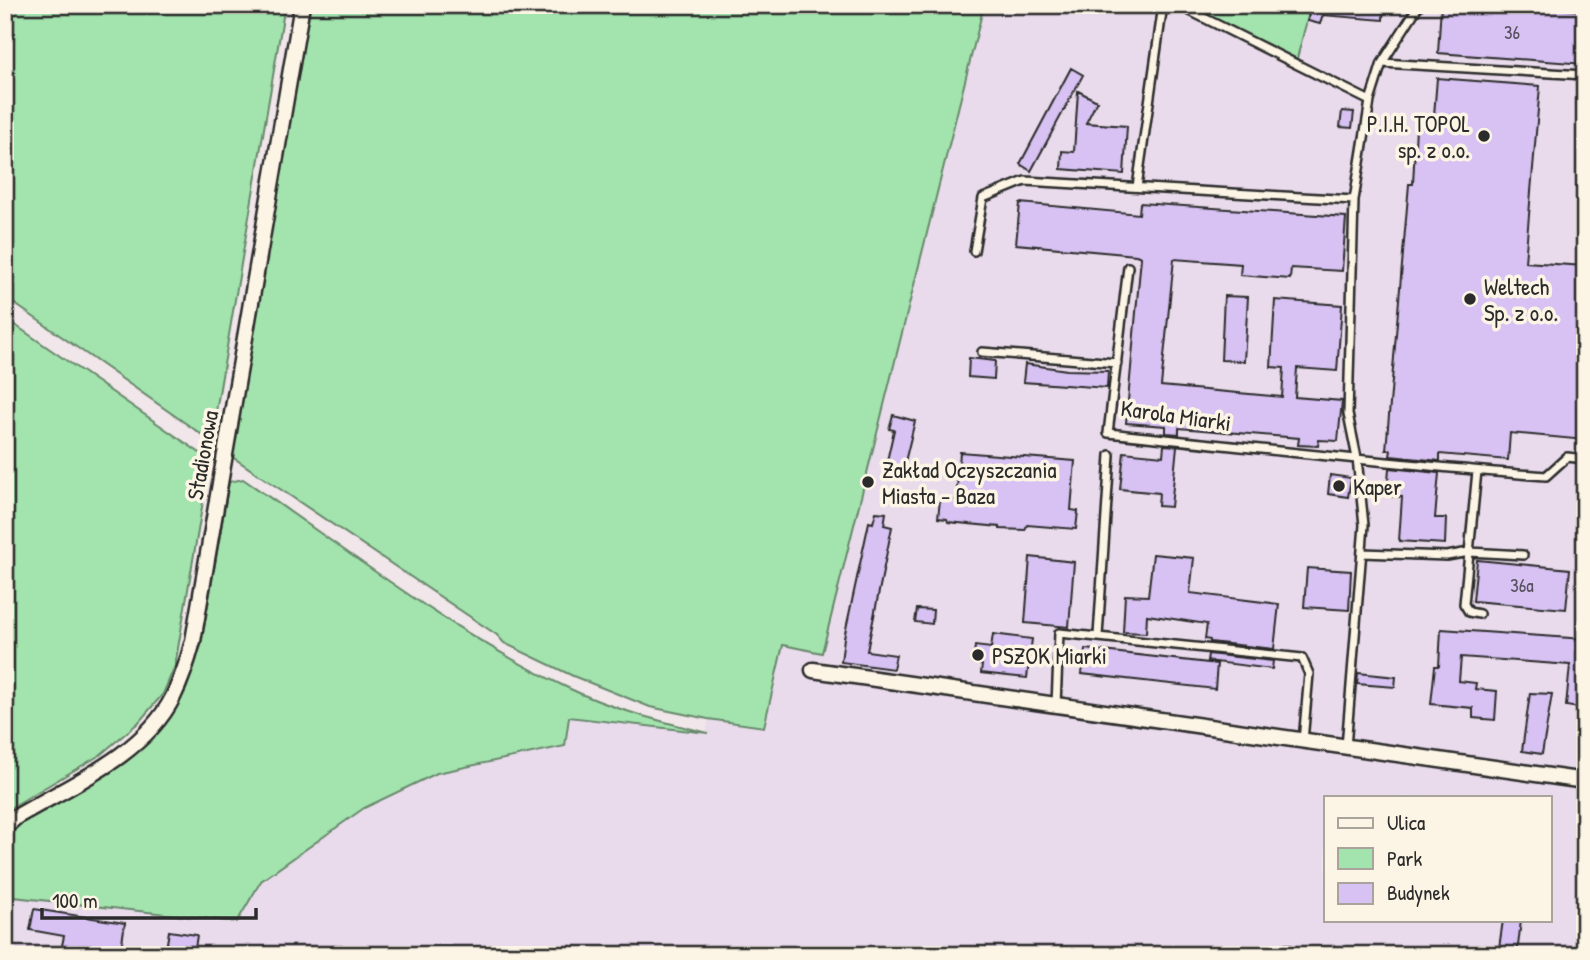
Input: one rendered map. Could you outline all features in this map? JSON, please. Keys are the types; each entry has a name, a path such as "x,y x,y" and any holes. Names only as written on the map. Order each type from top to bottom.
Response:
{"street":[{"name":"Stadionowa","path":"5,827 16,817 133,747 153,727 173,699 184,671 193,640 302,5"},
{"path":"813,670 1585,781"}],"lane":[{"path":"1137,187 1163,5"},
{"path":"1178,5 1370,101"},
{"path":"1346,748 1364,526 1357,458 1348,414 1354,200 1370,101 1382,63 1419,5"},
{"path":"1382,63 1585,75"},
{"path":"974,251 983,198 1025,181 1354,200"},
{"name":"Karola Miarki","path":"1128,267 1108,433 1421,467 1546,477 1567,457 1585,459"},
{"path":"982,352 1117,363"},
{"path":"1098,636 1110,455"},
{"path":"1477,471 1464,604 1469,612 1479,614"},
{"path":"1362,553 1447,556 1469,552 1523,555"},
{"path":"1056,706 1059,633 1302,658 1309,674 1303,742"},
{"path":"1238,955 1288,949"}],"shaded area":[{"path":"984,5 1184,5 1296,61 1311,5 1526,5 1585,10 1585,955 5,955 5,896 237,922 261,881 364,808 437,773 565,746 569,717 707,733 708,719 764,726 783,644 822,652"}],"green space":[{"path":"5,5 285,5 211,441 5,297"},
{"path":"310,5 984,5 822,653 783,645 764,727 650,707 573,676 504,643 497,635 231,456"},
{"path":"1184,5 1311,5 1296,62"},
{"path":"5,318 210,460 175,666 163,694 138,723 100,755 5,811"},
{"path":"243,479 441,616 524,666 600,702 708,733 569,717 565,746 437,773 364,808 261,881 237,922 5,896 5,839 20,824 113,769 177,703 201,646 229,482"}],"building":[{"path":"1310,5 1384,5 1383,20 1323,15 1320,24 1308,21"},
{"path":"1441,5 1514,5 1585,11 1585,64 1438,53"},
{"path":"1071,68 1083,75 1031,171 1020,164"},
{"path":"1437,78 1540,86 1525,262 1585,266 1585,440 1510,433 1508,460 1440,454 1440,461 1390,456 1391,450 1386,450 1409,184 1413,184 1416,127 1433,128"},
{"path":"1078,91 1097,101 1086,123 1127,126 1124,174 1061,169 1062,151 1074,152"},
{"path":"1342,111 1354,112 1352,128 1340,127"},
{"path":"1020,203 1139,214 1140,203 1346,217 1342,271 1291,268 1290,279 1240,275 1241,264 1174,259 1161,386 1282,397 1284,368 1271,367 1275,300 1342,305 1337,371 1297,368 1295,397 1342,401 1338,441 1319,440 1318,446 1298,445 1299,438 1179,428 1179,434 1166,433 1166,426 1126,423 1141,257 1016,244"},
{"path":"1224,296 1248,297 1244,361 1221,360"},
{"path":"969,358 995,361 994,379 968,377"},
{"path":"1025,364 1067,370 1108,371 1107,388 1023,382"},
{"path":"893,415 915,421 901,478 884,474 894,430 889,429"},
{"path":"1164,445 1177,446 1171,507 1158,506 1159,493 1120,489 1124,452 1163,456"},
{"path":"960,452 1075,461 1071,510 1078,511 1076,529 1027,525 1025,530 1000,529 948,522 947,519 938,518 940,500 956,500"},
{"path":"1389,468 1439,473 1435,518 1446,518 1445,544 1399,541 1402,497 1387,496"},
{"name":"Kaper","path":"1330,475 1351,478 1348,497 1328,494"},
{"path":"876,512 886,513 884,525 892,527 867,651 896,655 893,669 841,662 869,522 873,523"},
{"path":"1153,554 1194,558 1190,593 1279,604 1274,649 1210,642 1205,639 1207,624 1147,615 1146,633 1123,632 1125,595 1148,596"},
{"path":"1030,557 1074,562 1069,627 1025,623"},
{"path":"1477,560 1570,569 1566,609 1473,601"},
{"path":"1307,568 1351,571 1349,610 1304,607"},
{"path":"917,609 933,610 932,624 915,622"},
{"path":"1441,629 1585,639 1585,709 1566,706 1570,665 1461,657 1459,681 1476,683 1475,689 1497,691 1495,720 1473,718 1473,708 1431,704 1435,666 1439,666"},
{"path":"993,634 1032,639 1027,678 981,673 982,665 973,663 975,646 991,648"},
{"path":"1085,649 1217,664 1215,689 1082,674"},
{"path":"1208,654 1273,661 1272,669 1207,661"},
{"path":"1358,673 1396,677 1395,687 1357,684"},
{"path":"1530,693 1552,694 1542,754 1522,751"},
{"path":"34,909 125,923 120,955 60,955 64,936 30,930"},
{"path":"1503,922 1521,922 1517,955 1498,955"},
{"path":"169,931 197,935 194,955 165,955"}],"place":[{"name":"P.I.H. TOPOL sp. z o.o.","path":"1484,136"},
{"name":"Weltech Sp. z o.o.","path":"1470,299"},
{"name":"Zakład Oczyszczania Miasta - Baza","path":"868,482"},
{"name":"Kaper","path":"1339,486"},
{"name":"PSZOK Miarki","path":"978,655"}]}
